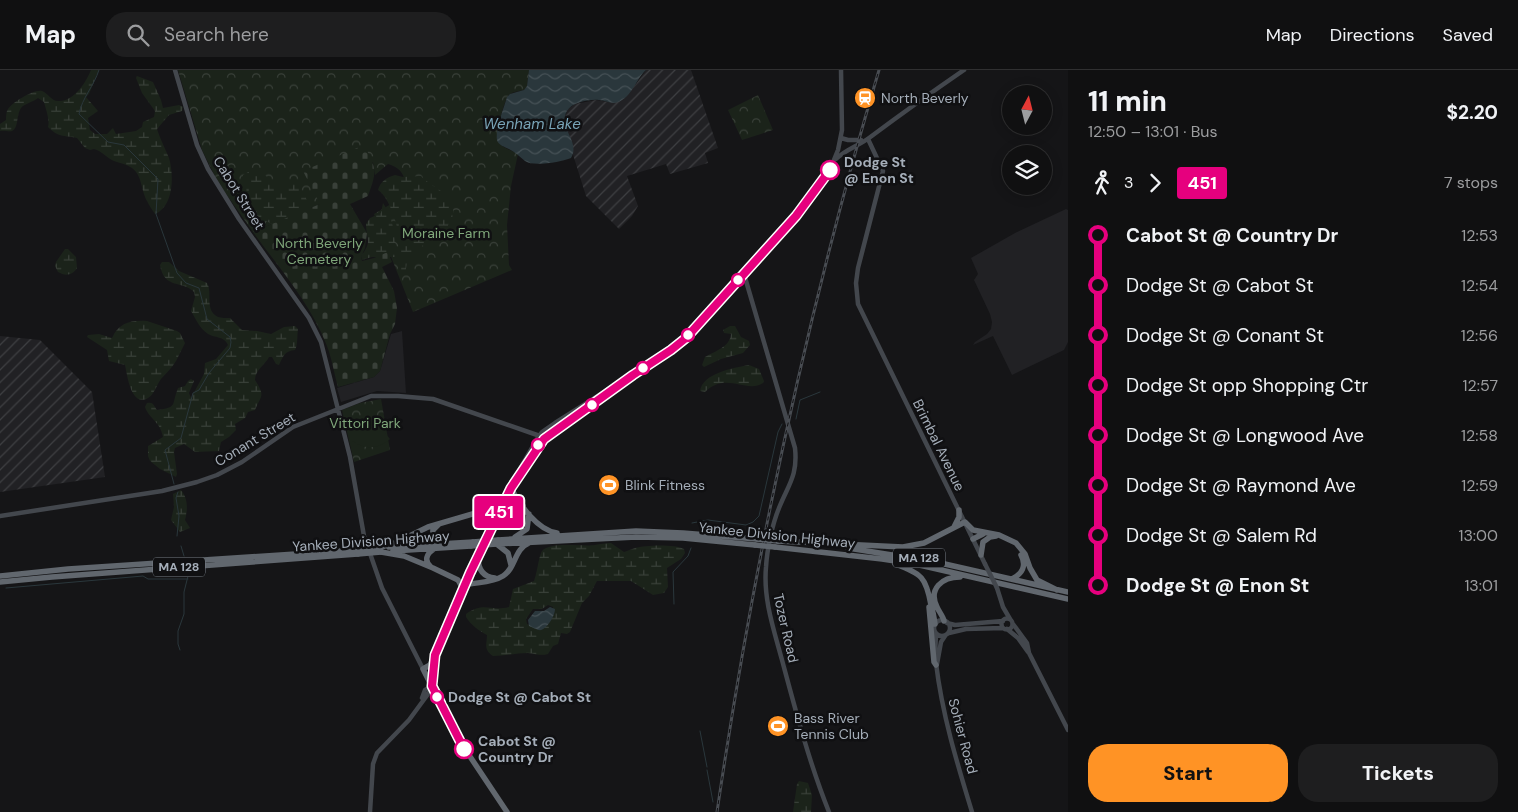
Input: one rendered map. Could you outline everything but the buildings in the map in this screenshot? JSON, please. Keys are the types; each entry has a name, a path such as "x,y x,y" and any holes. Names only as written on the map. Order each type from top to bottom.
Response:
{"highway":[{"path":"511,488 540,526 548,531 557,533 577,534"},
{"path":"380,550 424,528 496,507 505,500"},
{"path":"423,669 429,666 435,655 470,573 498,516 503,509 509,506 523,506"},
{"path":"954,527 959,517 959,510"},
{"path":"475,514 486,520 489,532"},
{"path":"509,539 522,534 527,529 529,514"},
{"path":"777,544 904,547 924,542 965,522 972,530 999,535 1016,544 1025,554 1037,580 1056,590"},
{"path":"439,524 433,530 433,536 439,541 451,543"},
{"name":"Yankee Division Highway","path":"497,542 509,539 624,531 671,532 891,554 936,562 1068,592"},
{"path":"973,539 990,533"},
{"name":"Yankee Division Highway","path":"380,550 438,548 497,542 642,537 756,542"},
{"path":"981,555 984,542 990,537 1001,538 1014,546 1023,559 1024,564 1020,574 1011,579"},
{"path":"464,587 497,579 507,573 523,546 542,541"},
{"path":"497,542 508,552 511,567"},
{"name":"Yankee Division Highway","path":"0,582 451,543 472,544"},
{"name":"Yankee Division Highway","path":"777,544 915,564 1068,600"},
{"path":"433,568 427,563 426,558 431,551 438,548"},
{"path":"380,550 404,556 433,568 454,578 464,587"},
{"name":"Yankee Division Highway","path":"0,576 68,569 357,552"},
{"path":"479,555 478,564 480,570 489,578 497,579"},
{"path":"882,559 919,575 925,582 930,592 935,624"},
{"path":"454,578 465,578 470,573"},
{"path":"946,622 934,600 934,592 939,584 947,578 954,577 990,581"},
{"path":"925,582 934,662 936,665"},
{"path":"432,686 435,655"},
{"name":"Cabot Street","path":"423,669 459,740 507,812"}],"main road":[{"name":"Cabot Street","path":"175,70 197,145 208,168 235,214 309,318 318,334 326,358 356,488 362,531 384,593 423,669"},
{"path":"498,516 524,460 555,423 680,344 796,216 824,179 835,160 841,138 840,70"},
{"path":"835,160 841,154 868,139 882,127 964,70"},
{"path":"841,138 855,141 868,139"},
{"name":"Brimbal Avenue","path":"868,139 883,171 858,268 856,292 861,313 997,588 1003,607"},
{"path":"840,143 855,147"},
{"name":"Tozer Road","path":"744,274 796,455 793,478 778,510 773,530 766,565 765,592 803,738 829,812"},
{"name":"Conant Street","path":"0,516 162,490 197,482 236,466 293,427 371,396 433,399 542,437"},
{"path":"1003,607 1027,643 1029,653"},
{"path":"1003,607 1002,624 1018,638 1029,653 1068,730"},
{"path":"936,665 936,634 934,628 935,624 941,620 955,625 1010,619"},
{"path":"936,665 941,642 947,634 949,626 946,622"},
{"path":"936,634 943,636 960,629 1010,628 1013,624"},
{"name":"Sohier Road","path":"936,665 947,727 972,812"},
{"path":"370,812 373,764 377,753 420,704 424,691 432,686"}],"shaded area":[{"path":"646,70 691,70 718,148 705,153 708,163 670,174 666,164 627,176 638,206 632,216 619,229 586,196 570,145 564,118 568,109 575,104 596,100 614,103 636,84"},
{"path":"1066,209 1068,210 1068,342 1064,350 1012,375 993,336 973,345 987,334 991,329 992,322 974,280 978,274 971,258 1015,233"},
{"path":"402,331 406,393 377,391 341,402 337,388 374,377 380,371 391,334"},
{"path":"0,336 40,340 92,392 105,477 0,492"}],"green space":[{"path":"91,70 99,70 86,97 98,111 88,118 90,130 95,134 107,134 113,128 116,134 136,131 142,127 143,122 154,117 155,111 142,93 136,78 137,76 153,82 163,108 179,105 183,107 182,111 169,115 157,129 169,158 172,181 166,204 155,214 147,201 138,175 132,168 111,160 97,150 85,148 77,138 61,136 52,131 48,127 44,102 38,98 21,108 14,129 11,131 0,131 0,124 6,120 8,109 19,100 38,91 44,92 56,101 69,98 83,85"},
{"name":"Moraine Farm","path":"178,70 529,70 527,86 524,90 512,93 507,98 497,138 504,147 518,154 511,186 507,225 509,265 512,270 413,312 374,214 391,204 405,183 400,170 388,164 375,175 373,162 320,204 253,232 219,184 202,150"},
{"path":"758,95 773,130 742,140 728,110"},
{"name":"North Beverly Cemetery","path":"364,145 373,165 373,181 368,196 350,204 367,233 365,248 361,257 362,261 388,252 392,262 382,267 394,291 397,308 395,324 390,334 380,371 374,377 338,387 327,346 312,316 294,287 253,232 320,204 303,171"},
{"path":"252,170 262,172 275,185 282,185 292,180 296,181 312,209 276,228 267,221 247,218 243,210 247,191 243,175"},
{"path":"395,175 403,177 421,176 447,196 453,207 453,216 448,225 446,235 432,236 423,245 416,257 407,262 405,275 401,274 398,268 401,255 395,219 388,201 378,190 384,180"},
{"path":"383,203 394,229 395,257 372,257 362,260 361,256 368,243 366,224 370,218 381,213"},
{"path":"65,249 68,249 76,257 77,268 73,273 63,274 58,272 55,266"},
{"path":"162,262 169,262 179,271 207,283 211,310 219,317 230,318 242,330 271,334 284,327 295,326 298,329 295,350 286,353 279,365 276,364 272,357 269,357 258,370 255,380 261,392 261,398 255,410 248,412 245,418 235,424 236,430 221,442 219,451 195,452 184,444 175,448 176,477 160,469 150,461 148,446 163,437 159,427 145,407 147,403 151,403 157,410 173,405 178,388 185,386 191,379 194,381 189,393 191,398 204,374 205,363 216,359 228,345 222,339 205,332 200,326 191,311 195,297 194,292 190,288 165,278 160,265"},
{"path":"147,321 177,331 185,343 174,364 161,379 152,394 142,400 131,389 125,365 109,361 107,350 87,337 88,335 99,334 112,338 118,329 126,323"},
{"path":"730,326 735,326 741,337 749,341 750,345 743,353 721,359 704,367 702,365 705,357 728,342 731,334 724,333 723,330"},
{"path":"749,365 759,369 764,381 763,383 750,386 721,383 705,392 700,391 702,385 707,380 720,372"},
{"name":"Vittori Park","path":"381,399 390,450 354,462 342,410 360,403"},
{"path":"367,418 373,418 390,439 375,447 365,447 350,439 349,435"},
{"path":"181,490 187,504 185,520 190,528 180,532 171,520 174,507 173,494"},
{"path":"611,543 624,552 640,547 674,546 684,549 685,553 681,559 667,568 668,587 664,593 653,595 631,581 597,581 589,596 582,603 570,632 567,634 561,633 558,644 553,646 548,654 524,653 493,656 488,651 486,646 487,635 473,625 466,617 466,614 483,607 509,607 513,589 534,581 541,553 546,548 559,545","holes":["548,605 553,607 553,611 537,628 527,624 526,619 533,609 542,609"]},
{"path":"799,781 808,783 812,795 811,812 793,812"}],"water":[{"name":"Wenham Lake","path":"529,70 646,70 623,100 613,103 591,100 577,103 569,108 565,117 565,123 573,146 571,158 534,164 525,161 513,151 500,145 497,140 498,124 507,97 510,94 524,90 527,86"},
{"path":"550,607 555,609 555,612 551,621 544,629 540,630 529,626 528,620 535,611 544,611"}],"waterway":[{"path":"99,70 79,114 108,142 124,145 158,179 156,214 177,273 186,283 199,288 207,319 230,337 231,342 230,348 209,373 199,390 193,393 181,438 165,450 174,484"},
{"path":"796,419 800,400 820,392"},
{"path":"692,523 708,520 746,525 753,522 759,516 778,432 782,424"},
{"path":"177,536 179,516 176,498 178,492"},
{"path":"181,546 184,556"},
{"path":"674,604 673,572 688,556 691,548"},
{"path":"6,588 143,576 148,579 188,579"},
{"path":"180,650 178,631 184,614 184,592 188,576"},
{"path":"700,731 707,767"},
{"path":"707,770 713,802"}],"railway":[{"path":"717,812 748,624 785,438 829,253 879,70"}],"bus line":[{"name":"451","path":"464,749 432,686 435,655 470,573 511,488 537,446 548,435 590,407 618,385 680,344 796,216 830,170"}],"place":[{"name":"North Beverly","path":"865,98"},
{"name":"Dodge St @ Enon St","path":"830,170"},
{"name":"Blink Fitness","path":"609,485"},
{"name":"Dodge St @ Cabot St","path":"437,697"},
{"name":"Bass River Tennis Club","path":"778,726"},
{"name":"Cabot St @ Country Dr","path":"464,749"}]}
